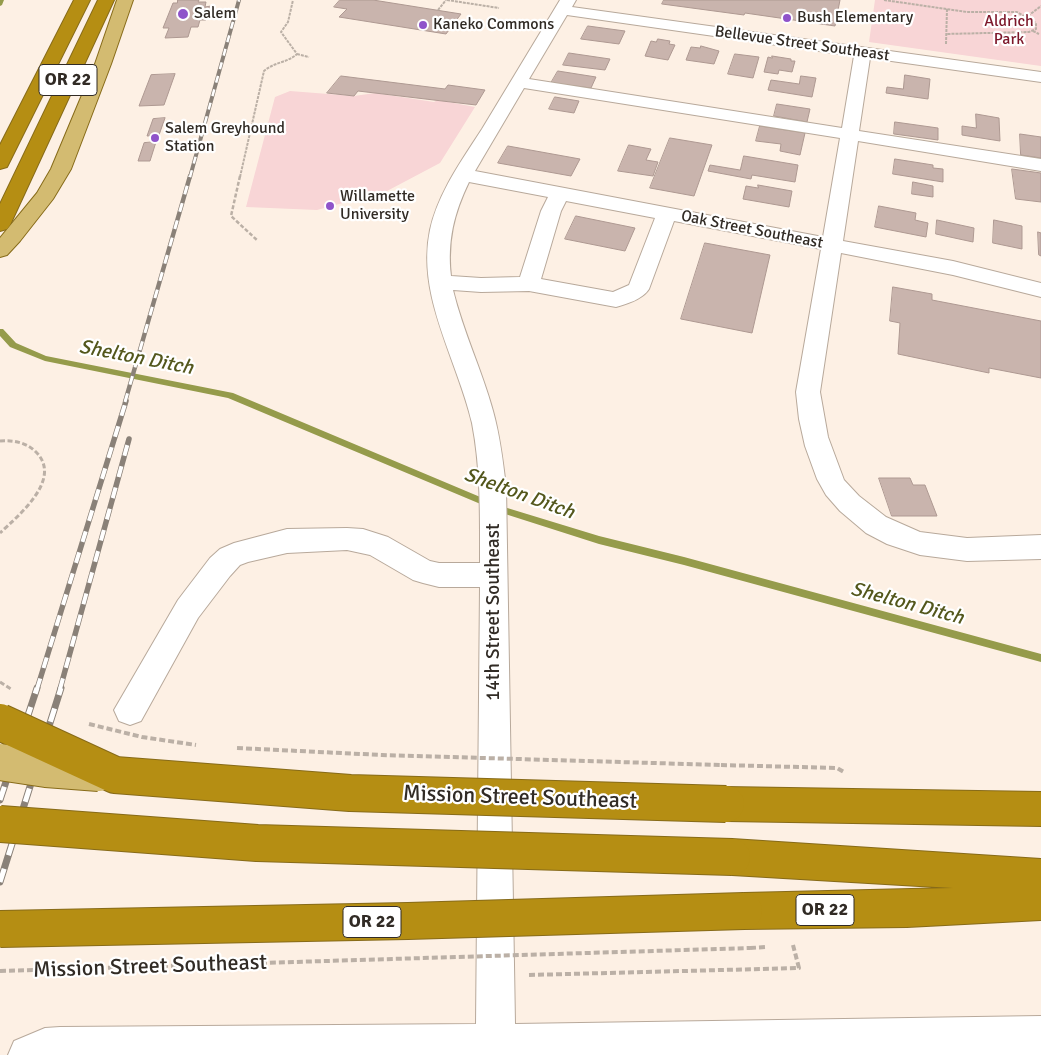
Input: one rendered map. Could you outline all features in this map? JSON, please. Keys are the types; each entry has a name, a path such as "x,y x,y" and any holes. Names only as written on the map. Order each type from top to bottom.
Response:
{"highway":[{"path":"0,163 82,0"},
{"name":"OR 22","path":"4,238 31,160 106,0"},
{"path":"0,722 115,775"},
{"name":"Mission Street Southeast","path":"115,775 350,793 726,804 1041,809"},
{"path":"0,824 257,842 732,857 932,868 1041,877"},
{"name":"OR 22","path":"0,929 408,921 744,911 907,909 1041,902"}],"main road":[{"path":"4,238 46,195 61,168 103,64 125,0"},
{"name":"Mission Street Southeast","path":"0,762 46,769 115,775"}],"street":[{"name":"Bellevue Street Southeast","path":"566,5 862,53 1041,77"},
{"name":"14th Street Southeast","path":"496,1050 494,512 490,466 480,410 449,318 441,282 439,237 450,201 463,175 566,5"},
{"path":"862,53 811,366 809,412 821,454 833,484 867,519 893,535 920,543 956,550 1041,547"},
{"path":"519,82 1041,165"},
{"name":"Oak Street Southeast","path":"463,175 953,268 1041,290"},
{"path":"528,284 552,211 560,193"},
{"path":"441,282 481,285 528,284 616,300 638,290 667,214"},
{"path":"130,710 188,609 220,567 230,557 244,551 287,541 347,539 378,546 424,571 439,575 494,568"},
{"path":"28,1055 45,1048 60,1047 496,1050 1026,1042"}],"path":[{"path":"293,0 288,22 281,32 297,54 309,57"},
{"path":"438,10 447,0 499,8"},
{"path":"884,0 972,12 1012,11 1027,16 1036,22 1036,29 1033,31"},
{"path":"1027,16 1041,6"},
{"path":"946,64 947,9"},
{"path":"946,34 1033,31 1038,34"},
{"path":"258,241 231,216 264,71 270,66 290,61 297,54"},
{"path":"0,441 12,441 37,451 44,460 45,474 43,482 31,502 0,533"},
{"path":"0,682 14,691"},
{"path":"81,722 142,737 201,746"},
{"name":"Mission Street Southeast","path":"234,748 382,756 837,768"},
{"path":"496,976 623,971 799,968 793,945"},
{"name":"Mission Street Southeast","path":"0,971 750,948"}],"green space":[{"name":"Aldrich Park","path":"875,0 1041,0 1041,66 869,42"},
{"path":"290,91 354,96 375,93 434,102 438,100 475,107 440,163 387,191 317,210 246,207 275,97"}],"building":[{"path":"178,0 199,0 198,2 206,2 205,7 211,6 206,20 200,20 198,27 191,27 188,37 165,38 169,28 163,28 173,3 177,3"},
{"name":"Kaneko Commons","path":"340,0 373,0 461,14 446,34 339,17 347,9 334,7"},
{"path":"664,0 840,0 835,26 745,13 744,15 662,4"},
{"path":"588,26 625,31 619,44 581,39"},
{"path":"658,39 670,41 669,44 675,45 668,60 645,56 651,41 656,42"},
{"path":"701,46 719,51 714,64 686,60 691,47 700,48"},
{"path":"569,53 610,59 605,70 563,65"},
{"path":"735,54 759,57 753,78 728,74"},
{"path":"772,56 795,61 792,72 779,70 778,74 764,72 768,57 772,58"},
{"path":"558,71 596,77 591,88 551,83"},
{"path":"175,74 164,105 139,106 151,75"},
{"path":"905,75 930,79 928,99 886,93 887,87 903,89"},
{"path":"341,76 445,89 448,85 485,90 476,105 358,91 354,96 327,93"},
{"path":"801,76 816,78 812,97 768,90 771,80 799,84"},
{"path":"555,97 579,101 574,113 549,109"},
{"path":"777,104 810,109 807,122 774,116"},
{"path":"976,114 999,118 1000,141 962,135 962,126 976,128"},
{"path":"165,118 159,135 147,136 153,119"},
{"path":"895,122 938,128 938,140 894,134"},
{"path":"760,126 805,133 800,155 780,151 781,144 756,141"},
{"path":"1020,134 1041,137 1041,158 1021,155"},
{"path":"670,138 712,145 694,196 650,188"},
{"path":"156,142 150,161 138,161 144,143"},
{"path":"629,145 651,149 646,160 658,162 653,176 618,171"},
{"path":"508,146 580,159 571,176 498,163"},
{"path":"744,156 798,165 795,182 752,175 751,179 708,171 710,165 740,170"},
{"path":"895,159 933,165 933,168 943,169 943,182 893,174"},
{"path":"1012,169 1041,173 1041,202 1016,199"},
{"path":"913,182 933,186 933,197 912,194"},
{"path":"758,185 792,191 789,207 743,199 746,186 758,188"},
{"path":"879,206 916,213 915,220 928,223 926,237 875,227"},
{"path":"576,216 635,228 625,251 565,239"},
{"path":"937,220 974,228 973,242 936,234"},
{"path":"994,220 1022,226 1022,249 993,243"},
{"path":"1038,232 1041,233 1041,256 1039,255"},
{"path":"705,243 770,255 752,333 681,319"},
{"path":"893,287 932,294 932,300 1041,321 1041,378 989,368 989,373 898,354 900,323 890,321"},
{"path":"879,478 910,478 913,485 925,485 937,516 892,516"}],"waterway":[{"name":"Shelton Ditch","path":"0,5 2,0"},
{"name":"Shelton Ditch","path":"0,331 13,345 45,358 230,395 502,510 599,540 684,561 1041,658"}],"railway":[{"path":"190,177 239,0"},
{"path":"125,402 190,176"},
{"path":"37,689 126,401"},
{"path":"60,689 129,439"},
{"path":"0,800 37,688"},
{"path":"0,882 61,688"}],"place":[{"name":"Salem","path":"183,14"},
{"name":"Bush Elementary","path":"787,18"},
{"name":"Kaneko Commons","path":"423,25"},
{"name":"Salem Greyhound Station","path":"155,138"},
{"name":"Willamette University","path":"330,206"}]}
